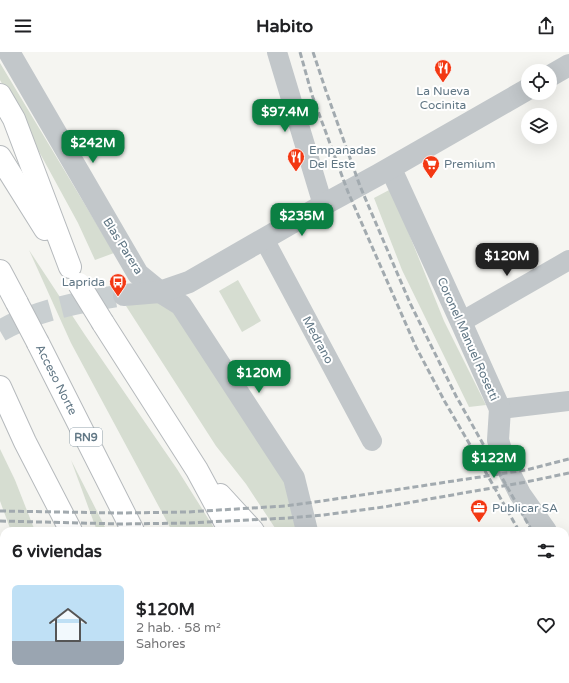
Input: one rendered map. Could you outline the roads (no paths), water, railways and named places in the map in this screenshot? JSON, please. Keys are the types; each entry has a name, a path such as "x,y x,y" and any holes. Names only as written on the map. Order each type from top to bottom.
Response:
{"highway":[{"path":"0,95 14,118 74,276"},
{"path":"0,157 103,323 197,470 228,527"},
{"name":"Acceso Norte","path":"0,271 131,527"},
{"path":"0,388 25,442 69,527"},
{"path":"25,442 52,527"},
{"path":"197,470 249,527"}],"street":[{"name":"Blas Parera","path":"9,52 138,274 160,292 182,305 294,478 306,527"},
{"path":"277,52 323,205"},
{"path":"557,72 569,65"},
{"path":"124,295 160,292 189,282 521,93"},
{"name":"Coronel Manuel Rosetti","path":"390,168 462,322 500,409 498,440 506,466 520,494 543,527"},
{"name":"Medrano","path":"264,240 372,441"},
{"path":"462,322 569,260"},
{"path":"500,409 569,401"}],"tunnel":[{"path":"0,331 14,323 60,307 124,295"}],"railway":[{"path":"300,52 312,95 348,192 416,347 445,402 517,527"},
{"path":"313,52 360,186 410,303 456,396 530,527"},
{"path":"0,511 120,513 187,512 285,506 526,470 569,459"},
{"path":"0,521 122,524 188,523 288,518 384,507 569,473"}],"place":[{"name":"La Nueva Cocinita","path":"443,83"},
{"name":"Empanadas Del Este","path":"296,172"},
{"name":"Premium","path":"431,179"},
{"name":"Laprida","path":"118,297"},
{"name":"Publicar SA","path":"479,523"}]}
